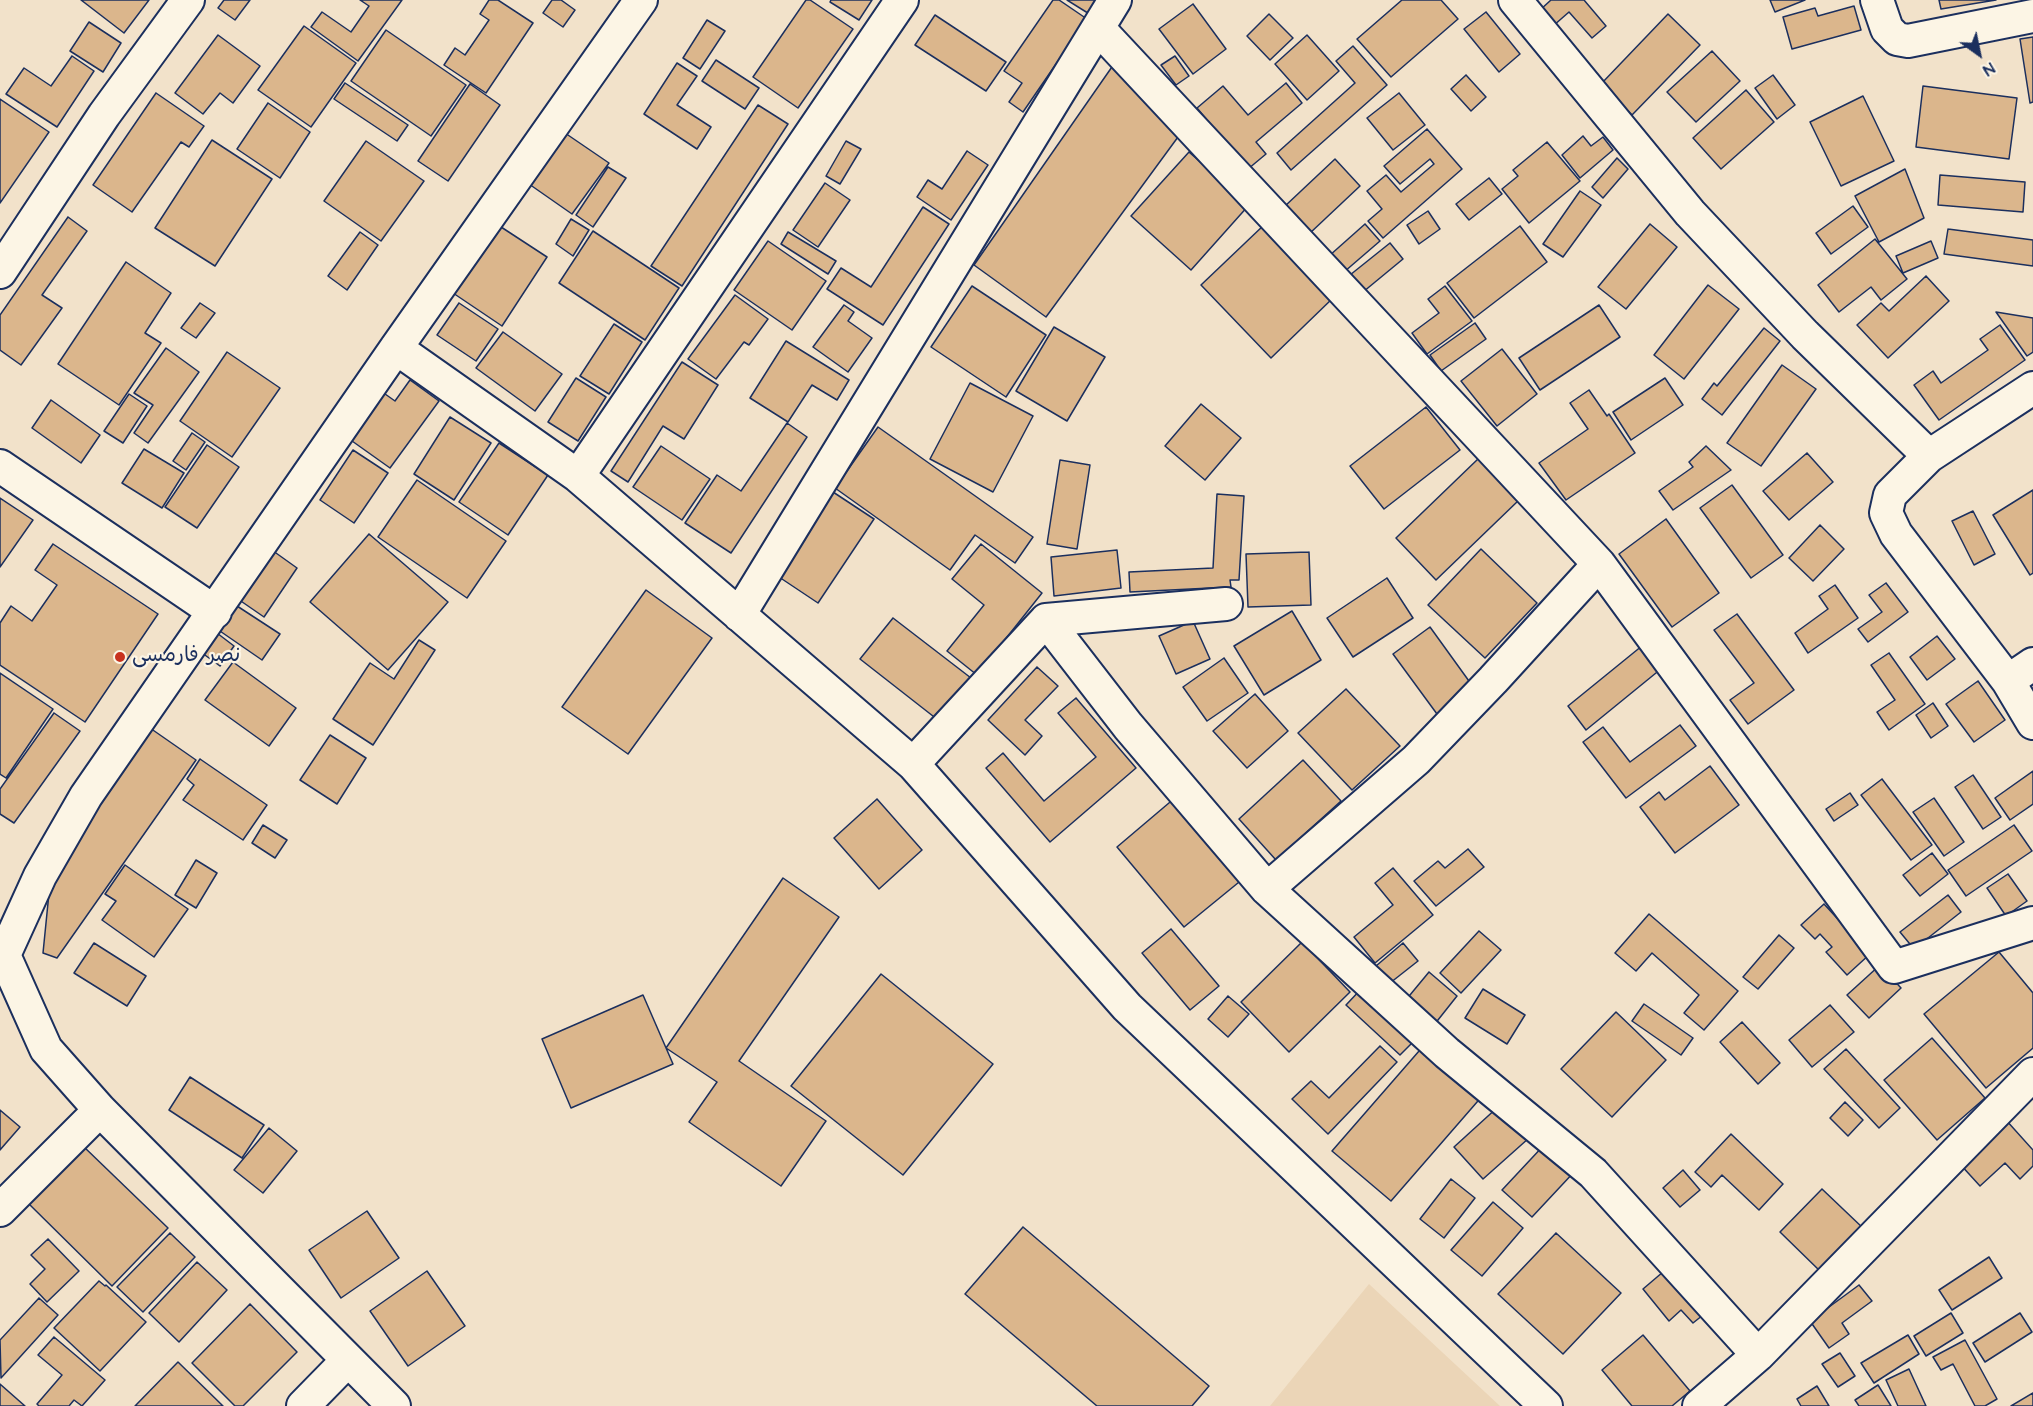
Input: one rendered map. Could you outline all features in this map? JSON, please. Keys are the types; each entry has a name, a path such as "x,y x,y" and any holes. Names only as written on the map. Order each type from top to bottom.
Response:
{"street":[{"path":"0,272 104,115 188,0"},
{"path":"394,1406 100,1110 46,1049 2,955 40,876 86,796 396,348 641,0"},
{"path":"578,476 902,0"},
{"path":"739,615 1115,0"},
{"path":"1515,0 1690,213 1805,335 1929,456"},
{"path":"1877,0 1887,29 1897,39 1908,41 2033,16"},
{"path":"1098,28 1599,564 1894,967 2033,923"},
{"path":"396,348 578,476 913,764 1127,1007 1546,1406"},
{"path":"2033,388 1929,456 1890,495 1886,513 1896,534 2007,681 2033,723"},
{"path":"0,466 215,612"},
{"path":"1268,889 1416,760 1599,564"},
{"path":"913,764 1046,620 1226,604"},
{"path":"1046,620 1128,726 1268,889 1447,1053 1593,1173 1758,1355"},
{"path":"2007,681 2033,664"},
{"path":"1699,1406 1758,1355 2033,1074"},
{"path":"0,1210 100,1110"},
{"path":"303,1406 348,1360"}],"shaded area":[{"path":"1369,1284 1500,1406 1270,1406"}],"building":[{"path":"81,0 149,0 124,33"},
{"path":"224,0 250,0 235,20 218,8"},
{"path":"360,0 402,0 358,61 311,27 322,12 351,32 369,6"},
{"path":"489,0 498,0 533,23 486,93 444,65 455,48 465,55 489,20 480,14"},
{"path":"552,0 561,0 575,10 563,27 543,13"},
{"path":"806,0 810,0 853,29 798,108 753,77"},
{"path":"831,0 872,0 859,20 830,2"},
{"path":"1053,0 1059,0 1087,19 1023,112 1009,102 1022,83 1004,71"},
{"path":"1067,0 1100,0 1091,15"},
{"path":"1402,0 1441,0 1458,19 1391,77 1357,39"},
{"path":"1551,0 1584,0 1606,26 1592,38 1569,12 1553,26 1540,10"},
{"path":"1770,0 1805,0 1775,12"},
{"path":"1939,0 1996,0 1941,9"},
{"path":"1193,4 1226,49 1193,74 1159,29"},
{"path":"1854,6 1861,30 1792,49 1783,17 1815,8 1818,16"},
{"path":"1486,12 1520,54 1499,72 1464,29"},
{"path":"1269,14 1293,38 1270,60 1247,36"},
{"path":"1668,14 1700,45 1632,115 1601,84"},
{"path":"935,15 1006,62 986,91 915,45"},
{"path":"707,20 725,31 700,69 683,58"},
{"path":"89,22 121,43 103,72 70,51"},
{"path":"304,26 356,63 311,127 258,90"},
{"path":"386,30 466,85 431,136 351,81"},
{"path":"218,35 260,66 233,103 220,93 203,114 175,93"},
{"path":"1307,35 1339,71 1307,100 1275,64"},
{"path":"2033,37 2033,102 2030,103 2020,39"},
{"path":"1353,46 1387,85 1291,170 1277,153 1355,83 1336,61"},
{"path":"1712,51 1740,81 1696,122 1667,92"},
{"path":"72,56 94,71 57,127 6,94 24,68 51,86"},
{"path":"1175,56 1189,76 1176,85 1161,65"},
{"path":"716,60 759,88 745,109 702,81"},
{"path":"677,63 697,76 677,105 711,127 697,149 644,114"},
{"path":"1114,64 1178,137 1046,317 974,265"},
{"path":"1466,75 1486,97 1471,111 1451,89"},
{"path":"1773,75 1795,105 1777,119 1755,88"},
{"path":"345,83 408,125 397,141 334,99"},
{"path":"1286,83 1302,103 1256,142 1266,154 1248,169 1197,108 1223,86 1248,115"},
{"path":"470,84 500,105 448,181 418,161"},
{"path":"1923,86 2017,98 2009,159 1916,147"},
{"path":"1746,90 1774,122 1721,169 1693,138"},
{"path":"156,93 204,126 189,147 181,142 132,212 93,185"},
{"path":"1399,93 1425,125 1393,150 1367,118"},
{"path":"1863,96 1894,161 1841,186 1810,122"},
{"path":"0,99 49,132 0,203"},
{"path":"268,103 310,132 280,178 237,149"},
{"path":"758,105 788,124 682,286 651,266"},
{"path":"1427,129 1462,169 1383,238 1368,221 1382,209 1367,191 1386,175 1401,192 1434,164 1430,159 1400,184 1384,166"},
{"path":"565,133 609,163 572,214 529,184"},
{"path":"1583,136 1591,146 1603,137 1613,150 1580,178 1562,155"},
{"path":"212,140 272,179 215,266 155,228"},
{"path":"366,141 424,181 381,241 324,201"},
{"path":"846,141 861,149 840,184 826,176"},
{"path":"1547,142 1580,181 1529,223 1502,189 1518,176 1513,170"},
{"path":"967,151 988,165 951,220 917,197 928,180 942,189"},
{"path":"1189,152 1249,205 1191,270 1131,216"},
{"path":"1617,158 1628,169 1603,198 1592,187"},
{"path":"1335,159 1360,186 1309,234 1284,207"},
{"path":"608,167 626,178 593,227 576,215"},
{"path":"1905,169 1924,218 1879,242 1855,196"},
{"path":"1940,175 2025,182 2023,212 1938,205"},
{"path":"1489,178 1502,194 1469,220 1456,204"},
{"path":"825,183 850,200 818,247 793,230"},
{"path":"1580,191 1601,205 1563,257 1543,244"},
{"path":"1853,206 1868,227 1831,254 1816,233"},
{"path":"923,207 949,224 883,325 827,289 841,268 871,287"},
{"path":"1428,211 1440,229 1419,244 1407,225"},
{"path":"68,217 87,231 42,295 62,308 21,365 0,350 0,315"},
{"path":"571,219 589,230 573,256 556,244"},
{"path":"1265,224 1334,297 1271,358 1201,285"},
{"path":"1365,224 1380,241 1344,272 1329,256"},
{"path":"1650,224 1677,247 1626,309 1598,287"},
{"path":"498,225 547,257 502,326 453,293"},
{"path":"1520,226 1547,262 1474,318 1447,283"},
{"path":"1948,229 2033,240 2033,266 1944,254"},
{"path":"593,231 679,288 645,340 559,283"},
{"path":"360,232 378,245 347,290 328,276"},
{"path":"788,232 836,261 828,274 781,244"},
{"path":"1875,239 1907,279 1881,300 1871,287 1839,312 1818,285"},
{"path":"768,241 826,281 792,330 734,290"},
{"path":"1931,241 1938,258 1903,273 1896,256"},
{"path":"1390,243 1403,259 1363,292 1350,275"},
{"path":"126,262 171,293 145,333 161,343 119,405 58,364"},
{"path":"1926,276 1949,301 1888,358 1857,325 1881,303 1889,311"},
{"path":"1708,285 1739,309 1684,379 1654,355"},
{"path":"972,286 1046,335 1006,397 931,347"},
{"path":"1445,286 1472,321 1427,354 1412,333 1439,313 1428,299"},
{"path":"735,295 768,319 749,345 744,342 716,379 688,359"},
{"path":"200,303 215,313 196,338 181,328"},
{"path":"459,303 498,329 476,361 437,335"},
{"path":"844,305 854,312 848,321 872,338 848,372 813,347"},
{"path":"1599,305 1620,337 1540,390 1519,358"},
{"path":"1996,312 2033,318 2033,352 2027,356"},
{"path":"1475,323 1486,339 1441,371 1430,355"},
{"path":"614,324 642,342 609,394 580,376"},
{"path":"2000,325 2025,360 1939,420 1914,385 1933,371 1941,383 1988,350 1980,339"},
{"path":"1054,327 1105,357 1067,421 1016,391"},
{"path":"1764,328 1780,341 1722,415 1702,399 1714,383 1717,386"},
{"path":"503,332 562,374 535,411 476,368"},
{"path":"786,341 849,380 837,400 812,385 788,422 750,398"},
{"path":"166,348 199,372 148,443 134,433 153,405 134,393"},
{"path":"1502,349 1537,394 1497,426 1461,381"},
{"path":"227,352 280,388 232,457 180,421"},
{"path":"682,362 718,385 684,439 663,426 628,482 611,471"},
{"path":"1782,365 1816,389 1761,466 1727,443"},
{"path":"576,378 606,397 578,441 548,422"},
{"path":"1665,378 1683,405 1631,440 1613,412"},
{"path":"410,380 439,401 390,468 345,436 378,389 395,401"},
{"path":"970,383 1033,416 993,492 930,459"},
{"path":"1589,390 1607,416 1609,414 1635,453 1566,500 1539,463 1588,429 1570,403"},
{"path":"129,394 147,406 123,443 104,431"},
{"path":"51,400 100,435 81,463 32,428"},
{"path":"1201,404 1241,438 1205,480 1165,446"},
{"path":"1426,407 1460,450 1384,509 1350,466"},
{"path":"450,417 491,443 454,500 414,474"},
{"path":"787,423 807,437 731,553 685,523 717,475 741,491"},
{"path":"878,427 1033,537 1015,563 975,535 950,570 835,488"},
{"path":"192,433 205,442 186,470 173,461"},
{"path":"499,443 548,475 508,535 459,502"},
{"path":"207,445 239,467 197,528 165,507"},
{"path":"661,446 710,479 682,520 633,487"},
{"path":"1706,446 1731,470 1673,510 1659,491 1693,467 1689,462"},
{"path":"144,449 184,473 162,508 122,483"},
{"path":"353,450 388,473 354,523 320,500"},
{"path":"1807,453 1833,482 1789,520 1763,491"},
{"path":"1479,458 1519,500 1436,580 1396,538"},
{"path":"1060,460 1090,465 1077,549 1047,544"},
{"path":"417,480 506,541 467,598 378,537"},
{"path":"1732,485 1783,555 1751,578 1700,508"},
{"path":"2033,490 2033,573 2030,575 1993,515"},
{"path":"833,492 874,519 818,603 776,575"},
{"path":"1217,494 1244,496 1239,580 1230,580 1231,587 1130,592 1129,572 1213,568"},
{"path":"0,498 33,520 0,567"},
{"path":"1973,511 1995,554 1974,565 1952,521"},
{"path":"1666,519 1719,593 1672,627 1619,554"},
{"path":"1820,525 1844,549 1813,581 1789,558"},
{"path":"369,534 448,602 388,670 310,602"},
{"path":"53,544 158,614 85,722 0,665 0,623 11,606 32,621 57,585 35,570"},
{"path":"981,544 1042,593 977,675 947,651 984,605 952,579"},
{"path":"269,548 297,568 264,617 235,597"},
{"path":"1481,549 1537,603 1485,658 1428,605"},
{"path":"1117,550 1121,588 1054,596 1051,557"},
{"path":"1309,552 1311,605 1248,607 1246,554"},
{"path":"1387,578 1413,618 1353,657 1327,618"},
{"path":"1886,583 1908,612 1868,642 1858,629 1882,612 1869,595"},
{"path":"1835,585 1858,618 1808,653 1795,633 1828,609 1819,596"},
{"path":"646,590 712,638 628,754 562,707"},
{"path":"234,604 280,634 262,660 217,629"},
{"path":"1292,611 1321,660 1264,695 1234,646"},
{"path":"1737,614 1794,690 1748,724 1730,700 1754,683 1714,630"},
{"path":"893,618 971,678 938,720 860,659"},
{"path":"1193,621 1210,659 1176,674 1159,636"},
{"path":"1430,627 1474,688 1437,714 1393,654"},
{"path":"213,630 234,646 220,666 198,650"},
{"path":"1937,636 1955,659 1927,680 1910,657"},
{"path":"419,640 435,650 373,745 333,719 370,663 394,679"},
{"path":"1648,641 1667,664 1586,730 1568,706"},
{"path":"1889,653 1925,704 1889,730 1877,712 1895,700 1871,665"},
{"path":"1224,658 1248,693 1207,721 1183,687"},
{"path":"233,662 296,708 269,746 205,700"},
{"path":"1037,667 1058,686 1025,720 1042,736 1025,755 988,720"},
{"path":"0,673 53,709 6,778 0,774"},
{"path":"1978,681 2005,720 1974,742 1946,704"},
{"path":"1346,689 1400,746 1352,790 1298,733"},
{"path":"1255,694 1288,731 1247,768 1213,731"},
{"path":"1076,698 1136,768 1050,842 986,768 1003,753 1044,801 1096,757 1058,713"},
{"path":"1933,703 1948,726 1931,738 1916,715"},
{"path":"54,713 80,731 14,823 0,814 0,789"},
{"path":"1680,725 1696,746 1626,798 1583,742 1603,727 1630,762"},
{"path":"150,728 196,760 57,958 43,953 51,873"},
{"path":"330,735 366,758 337,804 300,780"},
{"path":"200,759 267,805 243,840 183,800 194,785 187,779"},
{"path":"1303,760 1341,801 1276,860 1239,819"},
{"path":"1710,766 1739,805 1675,853 1640,807 1659,792 1665,800"},
{"path":"2033,771 2033,804 2010,820 1995,798"},
{"path":"1973,775 2001,817 1983,829 1955,787"},
{"path":"1882,779 1932,845 1911,860 1861,795"},
{"path":"1850,793 1858,805 1834,821 1826,809"},
{"path":"1176,797 1244,878 1184,927 1117,847"},
{"path":"1934,798 1964,842 1944,856 1913,812"},
{"path":"877,799 922,850 879,889 834,838"},
{"path":"263,825 287,840 275,858 252,843"},
{"path":"2014,825 2032,851 1966,896 1948,870"},
{"path":"1468,849 1484,867 1436,906 1414,881 1438,861 1445,868"},
{"path":"1932,853 1948,874 1920,896 1903,875"},
{"path":"196,860 217,873 196,908 175,895"},
{"path":"125,865 188,909 154,957 102,920 116,901 105,894"},
{"path":"1393,868 1433,915 1375,963 1354,937 1393,905 1375,883"},
{"path":"2008,874 2027,901 2006,916 1987,888"},
{"path":"783,878 839,917 739,1061 826,1121 781,1186 689,1122 717,1082 666,1048"},
{"path":"1948,895 1961,912 1914,949 1900,932"},
{"path":"1824,904 1870,954 1847,975 1826,952 1832,947 1820,934 1815,939 1801,925"},
{"path":"1649,914 1738,991 1704,1030 1684,1013 1699,995 1652,953 1636,971 1615,953"},
{"path":"1171,929 1219,986 1190,1010 1142,953"},
{"path":"1479,931 1501,950 1461,993 1440,973"},
{"path":"1779,935 1794,948 1758,989 1743,977"},
{"path":"1302,942 1350,992 1289,1052 1241,1002"},
{"path":"94,943 146,976 127,1006 74,973"},
{"path":"1403,943 1418,961 1390,983 1376,966"},
{"path":"1999,952 2033,993 2033,1048 1986,1088 1924,1014"},
{"path":"1880,965 1901,988 1869,1018 1847,995"},
{"path":"1429,972 1457,996 1434,1025 1405,1001"},
{"path":"881,974 993,1064 903,1175 791,1086"},
{"path":"1363,987 1418,1037 1400,1055 1346,1005"},
{"path":"1483,989 1525,1015 1507,1044 1465,1018"},
{"path":"643,995 673,1064 571,1108 542,1039"},
{"path":"1228,996 1249,1014 1228,1037 1208,1019"},
{"path":"1644,1004 1693,1038 1681,1055 1632,1021"},
{"path":"1830,1005 1854,1032 1812,1067 1789,1040"},
{"path":"1616,1012 1666,1060 1612,1117 1561,1069"},
{"path":"1742,1022 1780,1063 1758,1084 1720,1042"},
{"path":"1932,1038 1985,1098 1937,1140 1884,1080"},
{"path":"1426,1043 1484,1094 1391,1201 1332,1151"},
{"path":"1380,1046 1397,1062 1328,1134 1292,1099 1311,1081 1329,1098"},
{"path":"1846,1049 1900,1108 1879,1128 1824,1069"},
{"path":"190,1077 264,1125 242,1158 169,1110"},
{"path":"1845,1102 1863,1120 1848,1136 1830,1118"},
{"path":"1499,1106 1529,1138 1483,1179 1454,1147"},
{"path":"0,1110 20,1127 0,1150"},
{"path":"2006,1120 2033,1150 2033,1166 2020,1179 2005,1163 1980,1186 1959,1163"},
{"path":"269,1128 297,1151 263,1193 234,1170"},
{"path":"1731,1134 1783,1184 1759,1210 1722,1175 1711,1187 1695,1172"},
{"path":"1545,1144 1575,1171 1532,1217 1502,1190"},
{"path":"83,1146 168,1228 112,1286 28,1203"},
{"path":"1683,1170 1700,1190 1680,1207 1663,1188"},
{"path":"1451,1179 1475,1198 1444,1238 1420,1219"},
{"path":"1822,1189 1864,1229 1822,1273 1780,1232"},
{"path":"1493,1202 1523,1228 1482,1276 1451,1250"},
{"path":"367,1211 399,1258 341,1298 309,1250"},
{"path":"1023,1227 1209,1386 1192,1406 1097,1406 965,1294"},
{"path":"170,1233 195,1257 143,1312 117,1287"},
{"path":"1556,1233 1621,1293 1563,1354 1498,1294"},
{"path":"48,1239 79,1271 47,1302 30,1284 45,1269 31,1255"},
{"path":"1989,1257 2002,1278 1952,1310 1939,1290"},
{"path":"197,1262 227,1290 179,1342 149,1313"},
{"path":"1670,1266 1708,1311 1693,1323 1681,1310 1669,1321 1643,1289"},
{"path":"427,1271 465,1326 408,1366 370,1311"},
{"path":"99,1281 146,1322 100,1371 54,1328"},
{"path":"1859,1285 1872,1301 1842,1323 1849,1334 1829,1348 1810,1321"},
{"path":"39,1298 58,1315 1,1378 0,1340"},
{"path":"250,1304 297,1352 243,1406 235,1406 192,1363"},
{"path":"1951,1313 1963,1333 1926,1356 1914,1336"},
{"path":"2020,1313 2032,1332 1985,1362 1973,1343"},
{"path":"1643,1335 1690,1391 1672,1406 1632,1406 1602,1370"},
{"path":"1908,1335 1919,1354 1874,1383 1861,1363"},
{"path":"54,1337 105,1380 82,1406 74,1400 69,1406 39,1406 37,1404 62,1375 38,1355"},
{"path":"1965,1340 1997,1399 1985,1406 1975,1406 1953,1364 1941,1370 1933,1357"},
{"path":"1840,1353 1855,1376 1838,1387 1822,1364"},
{"path":"178,1362 223,1406 135,1406"},
{"path":"1909,1369 1926,1406 1898,1406 1886,1380"},
{"path":"0,1384 25,1406 0,1406"},
{"path":"1878,1385 1891,1406 1859,1406 1855,1400"},
{"path":"1817,1386 1829,1406 1801,1406 1797,1399"},
{"path":"2033,1393 2033,1406 2011,1406"}],"place":[{"name":"نصر فارمسی","path":"120,657"}]}
